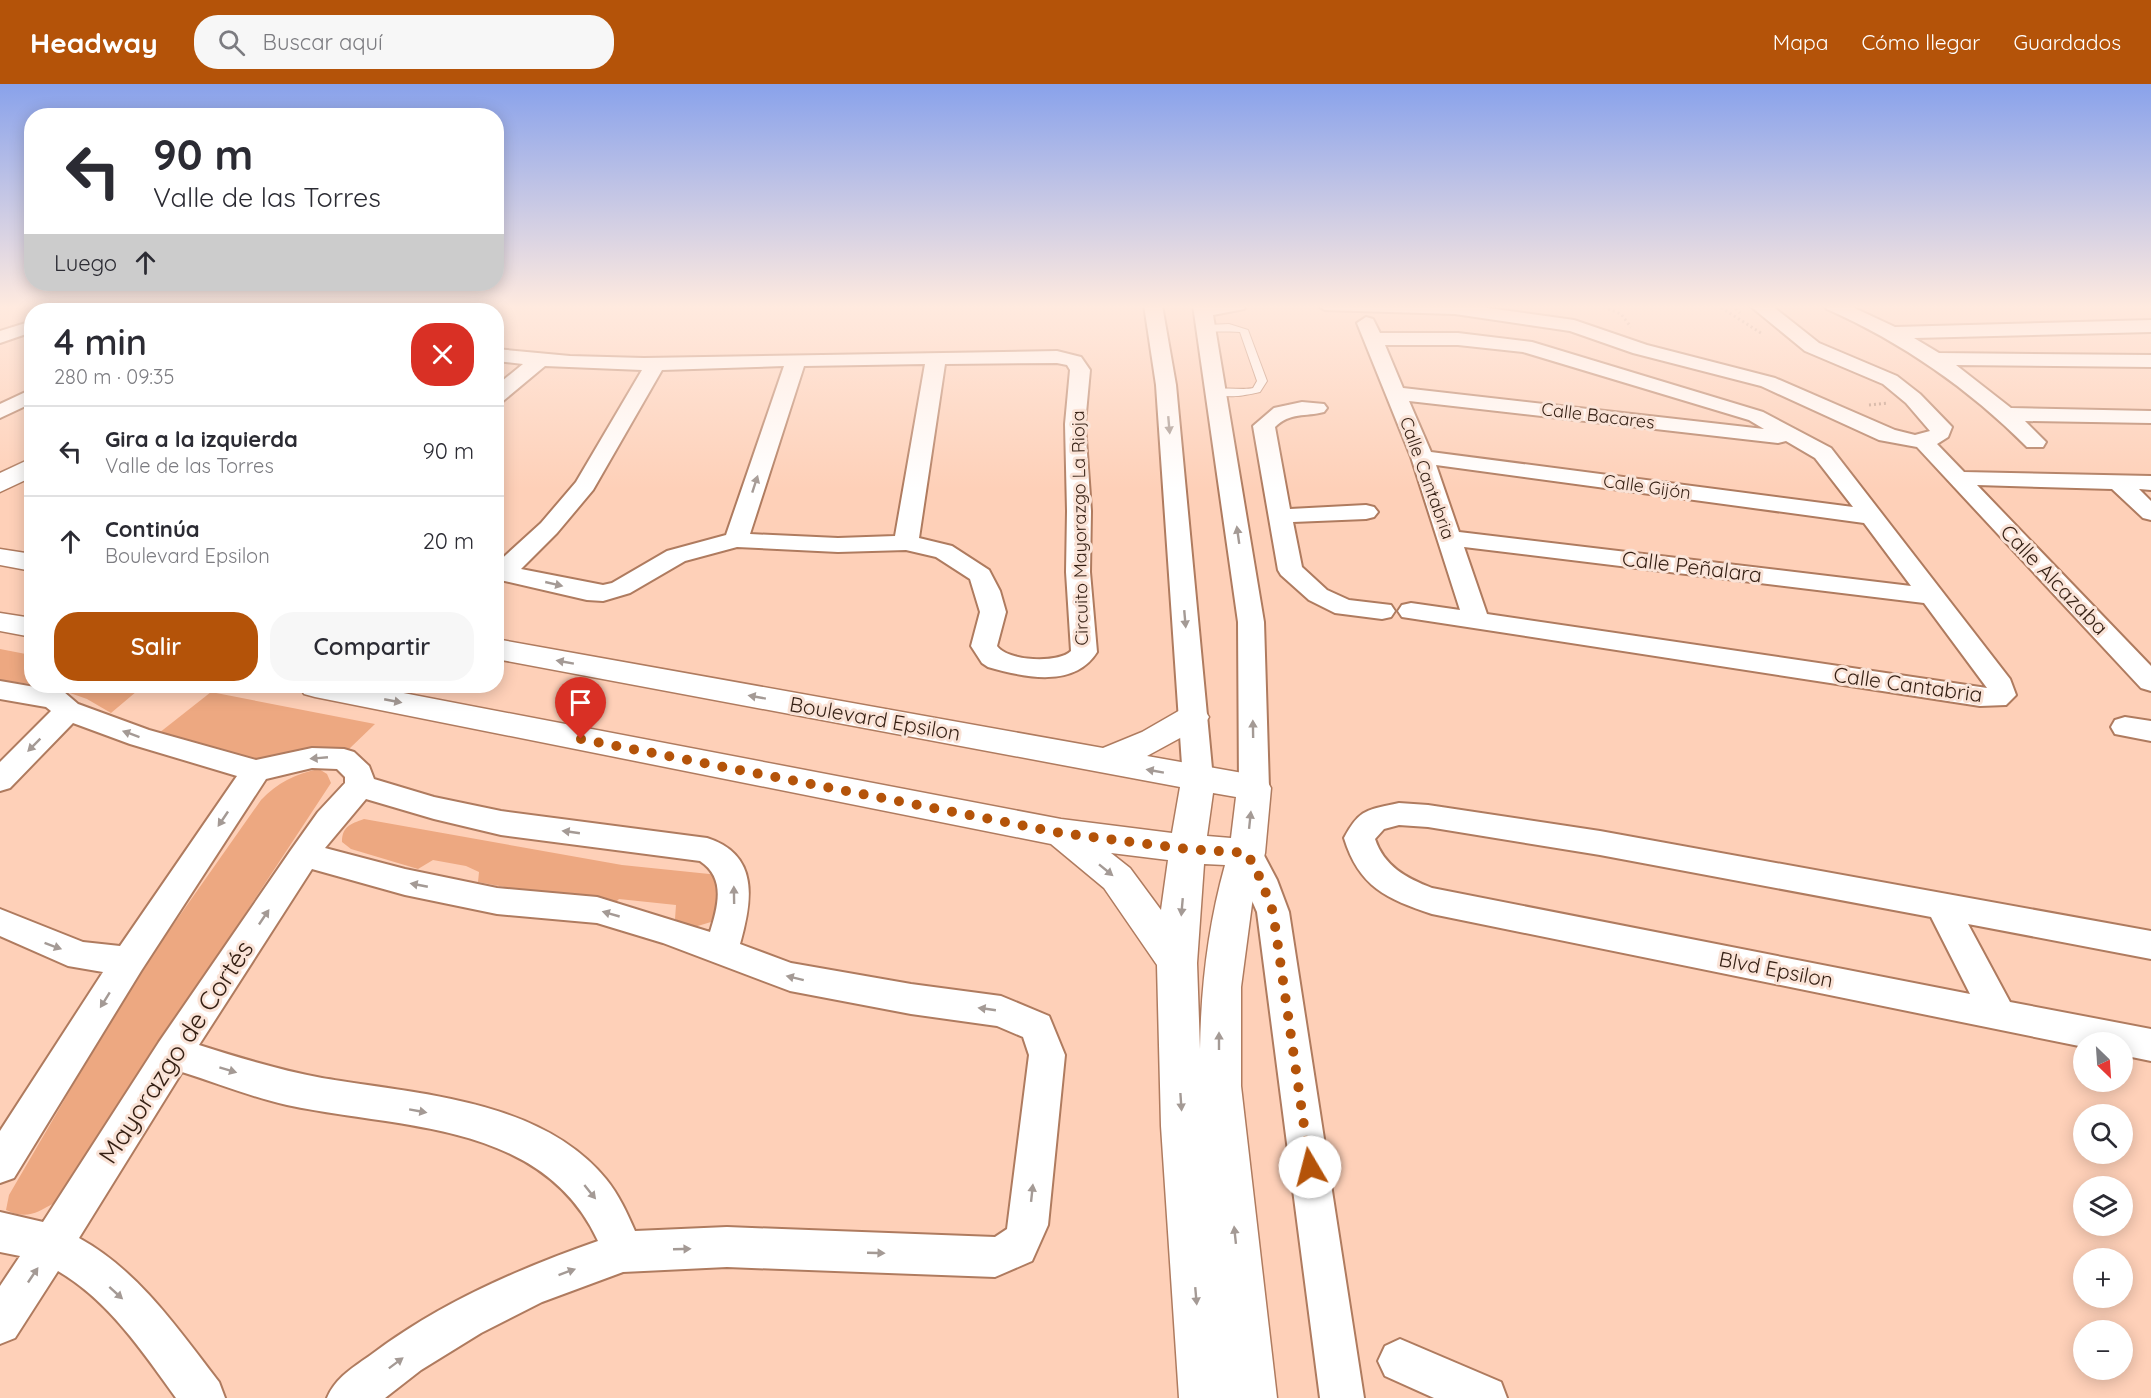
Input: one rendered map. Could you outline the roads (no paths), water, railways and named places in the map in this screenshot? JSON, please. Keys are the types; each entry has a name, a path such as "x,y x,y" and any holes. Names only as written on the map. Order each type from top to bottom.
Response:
{"street":[{"path":"504,390 532,366"},
{"path":"504,568 549,528 585,485 654,366"},
{"path":"736,540 794,366"},
{"path":"906,543 935,366"},
{"name":"Circuito Mayorazgo La Rioja","path":"504,573 587,592 603,593 621,588 676,556 736,540 837,545 906,543 944,551 980,575 988,591 993,612 984,638 984,646 991,657 997,661 1049,668 1068,665 1081,658 1084,652 1078,572 1079,511 1075,424 1079,366"},
{"path":"1163,366 1198,778 1187,849 1177,962 1180,1085 1205,1398"},
{"path":"1213,366 1251,622 1254,788 1247,853 1228,935 1221,987 1219,1039 1220,1086 1251,1398"},
{"name":"Calle Cantabria","path":"1384,366 1422,457 1476,619"},
{"name":"Calle Cantabria","path":"1411,611 1476,619 1980,697 1995,698 2002,695 2000,685 1823,453 1756,416 1588,366"},
{"path":"1621,376 1626,366"},
{"path":"1649,422 1664,409 1664,404 1647,384 1663,366"},
{"path":"1708,366 1768,382 1883,421 1910,416 1916,403"},
{"path":"1856,411 1887,435 1905,440 1932,440 1941,433 1941,427 1883,376 1859,366"},
{"path":"1947,366 2007,414 2035,442"},
{"path":"0,390 24,390"},
{"name":"Calle Bacares","path":"1396,393 1801,440"},
{"path":"0,412 24,399"},
{"path":"1317,408 1291,408 1273,415 1264,426 1290,570 1318,596 1344,607 1382,611"},
{"path":"2007,414 2151,417"},
{"name":"Calle Alcazaba","path":"1923,441 2151,682"},
{"path":"1225,449 1269,451"},
{"path":"0,464 24,451"},
{"name":"Calle Gijón","path":"1422,457 1873,517"},
{"path":"0,484 24,470"},
{"path":"1956,478 2151,483"},
{"path":"2118,482 2151,513"},
{"path":"1280,516 1366,512"},
{"name":"Calle Peñalara","path":"1450,538 1934,596"},
{"path":"0,557 24,562"},
{"path":"0,622 24,626"},
{"name":"Boulevard Epsilon","path":"504,650 1254,788"},
{"path":"0,690 54,699 68,711 140,737 256,771 312,758 344,759 359,774 360,786 434,808 501,823 707,850 719,856 728,866 736,898 721,952"},
{"path":"351,693 1061,833 1187,849 1247,853"},
{"path":"0,780 68,711"},
{"path":"1105,761 1154,740 1193,717"},
{"path":"0,1165 129,961 256,771"},
{"name":"Mayorazgo de Cortés","path":"0,1323 52,1246 172,1053 306,855 347,798 360,786"},
{"name":"Blvd Epsilon","path":"1941,906 1428,816 1399,814 1375,820 1367,825 1359,838 1363,852 1382,878 1401,891 1431,901 2151,1045"},
{"path":"1061,833 1116,878 1177,962"},
{"path":"1247,853 1261,880 1273,912 1342,1398"},
{"path":"306,855 405,882 497,901 597,910 669,931 790,977 890,996 1001,1011 1037,1027 1047,1054 1025,1241 1018,1248 995,1257 727,1247 623,1252 532,1285 466,1318 406,1355 349,1398"},
{"path":"1941,906 2151,945"},
{"path":"1941,906 1999,1014"},
{"path":"0,922 80,956 129,961"},
{"path":"172,1053 284,1088 455,1117 520,1137 560,1162 590,1190 609,1219 623,1252"},
{"path":"0,1232 52,1246 92,1271 146,1323 203,1398"},
{"path":"1400,1361 1485,1398"}],"lane":[{"path":"1217,392 1245,393 1257,390 1262,381 1257,366"}]}
